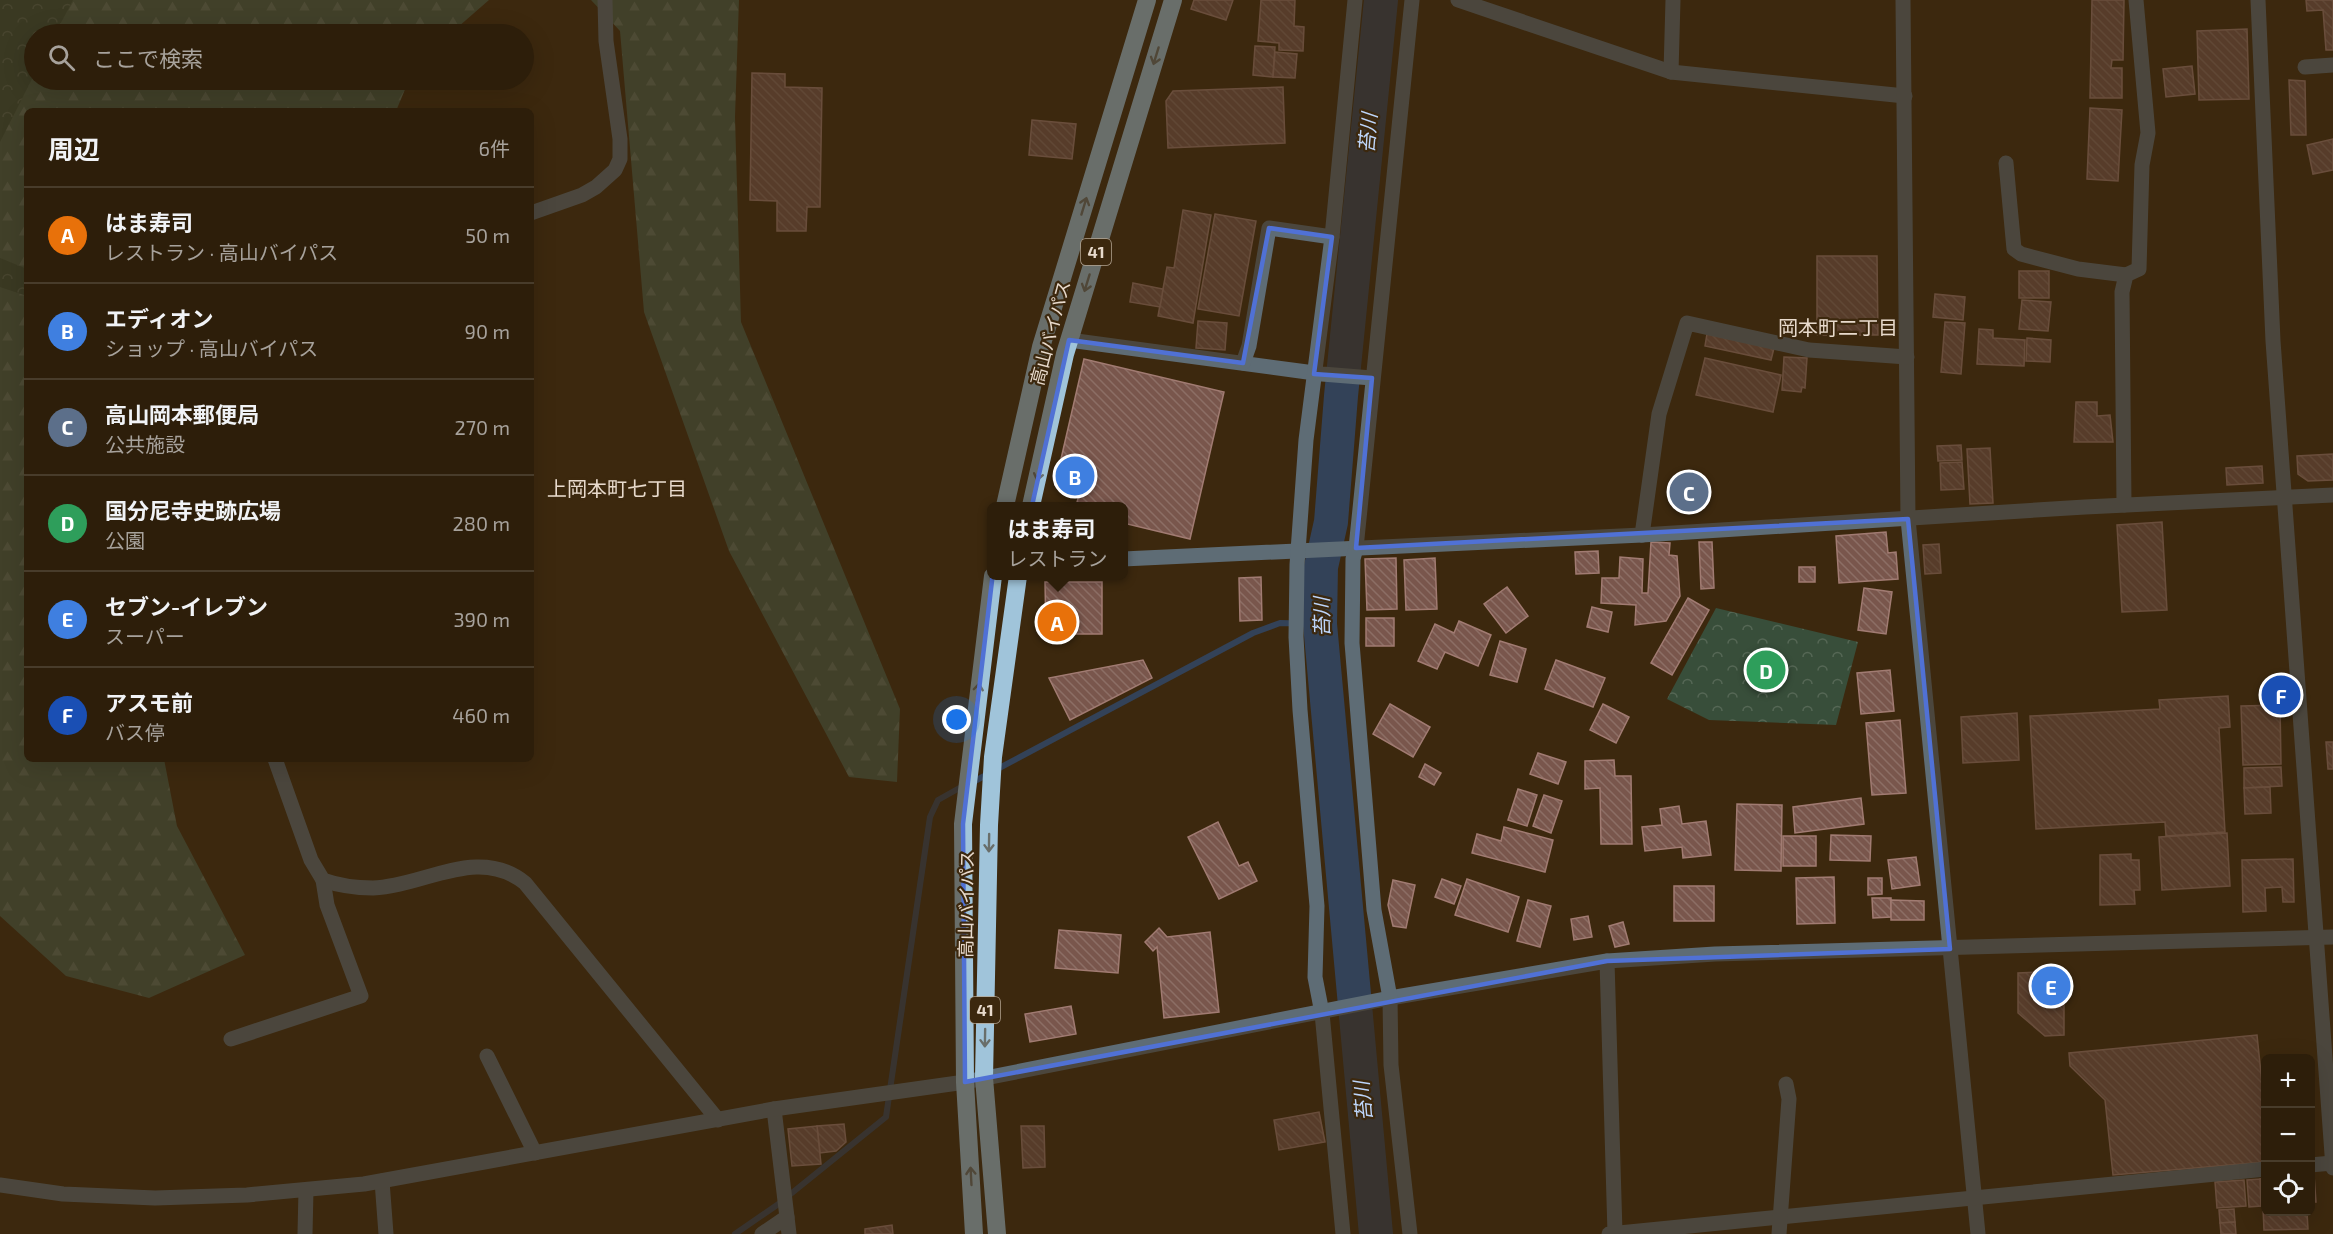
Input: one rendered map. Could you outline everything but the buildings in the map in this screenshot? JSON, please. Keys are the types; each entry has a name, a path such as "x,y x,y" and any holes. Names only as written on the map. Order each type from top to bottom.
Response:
{"highway":[{"name":"高山バイパス","path":"1006,502 1041,347 1147,0"},
{"name":"高山バイパス","path":"1032,502 1069,340 1173,0"},
{"name":"高山バイパス","path":"974,1234 965,1082 963,824 992,580"},
{"name":"高山バイパス","path":"997,1234 984,1078 992,785 993,757 1017,580"}],"street":[{"path":"534,212 582,195 596,187 615,170 620,159 620,139 606,41 605,0"},
{"path":"1343,1234 1327,1012 1315,977 1317,906 1296,637 1296,611 1306,440 1318,373 1355,0"},
{"path":"1410,1234 1374,910 1352,643 1352,548 1368,378 1412,0"},
{"path":"1458,0 1671,72 1905,96"},
{"path":"1671,72 1673,0"},
{"path":"1903,0 1908,519 1978,1234"},
{"path":"2006,163 2014,249 2021,255 2078,269 2126,275 2139,269 2142,165 2148,133 2136,0"},
{"path":"2258,0 2269,280 2283,497 2325,937 2333,1165 2315,1165"},
{"path":"2305,67 2333,65"},
{"path":"1243,363 1249,346 1269,228 1332,237"},
{"path":"2124,506 2122,292 2126,275"},
{"path":"1642,535 1659,414 1687,323 1809,350 1907,357"},
{"path":"1069,340 1368,378"},
{"path":"1128,559 1642,535 2333,495"},
{"path":"231,1039 361,996 327,905 322,880 311,860 276,762"},
{"path":"322,880 343,887 375,888 476,866 494,866 512,873 525,883 718,1120"},
{"path":"0,1185 63,1194 144,1198 201,1197 306,1190 382,1181 774,1109 965,1082 1385,999 1607,961 1716,954 2325,937"},
{"path":"1607,961 1615,1233"},
{"path":"487,1056 535,1153"},
{"path":"1779,1234 1789,1099 1786,1084"},
{"path":"774,1109 789,1234"},
{"path":"1609,1234 2261,1169"},
{"path":"382,1181 386,1234"},
{"path":"305,1234 306,1190"},
{"path":"762,1234 787,1214"}],"highlighted area":[{"path":"1269,228 1332,237 1314,374 1372,378 1356,548 1908,519 1950,949 1607,961 965,1082 963,824 994,564 1019,564 1069,340 1243,363"}],"green space":[{"path":"0,0 489,0 461,24 24,24 24,90 405,90 397,108 24,108 24,762 165,762 177,826 245,955 149,998 66,976 0,916"},
{"path":"0,0 73,0 60,24 24,24 24,90 26,90 0,142"},
{"path":"591,0 739,0 735,117 741,322 900,709 897,782 849,777 729,551 644,312 620,31"},
{"path":"0,258 24,268 24,295 0,287"},
{"path":"1716,608 1858,642 1836,725 1709,720 1667,699"}],"waterway":[{"name":"苔川","path":"1376,1234 1320,624 1321,567 1331,522 1341,396 1381,0"},
{"path":"973,782 1253,633 1280,623 1320,624"},
{"path":"735,1234 777,1205 886,1117 930,817 938,800 963,786"}],"place":[{"name":"エディオン","path":"1075,476"},
{"name":"高山岡本郵便局","path":"1689,492"},
{"name":"はま寿司","path":"1057,622"},
{"name":"国分尼寺史跡広場","path":"1766,670"},
{"name":"アスモ前","path":"2281,695"},
{"name":"セブン-イレブン","path":"2051,986"}],"district":[{"name":"岡本町二丁目","path":"1838,328"},
{"name":"上岡本町七丁目","path":"617,489"}]}
